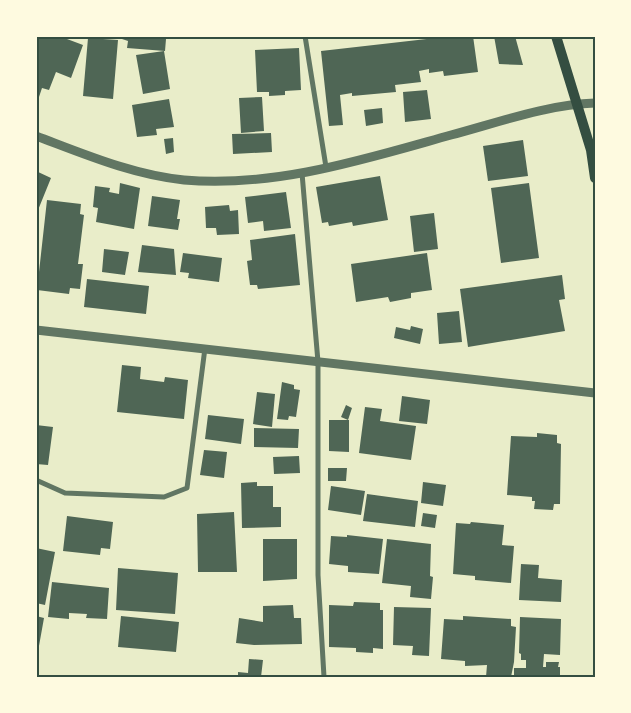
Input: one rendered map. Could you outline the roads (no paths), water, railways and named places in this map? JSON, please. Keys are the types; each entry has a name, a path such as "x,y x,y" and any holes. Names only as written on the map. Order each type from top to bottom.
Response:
{"main road":[{"path":"556,36 591,150 595,178"}],"street":[{"path":"305,36 326,167"},
{"path":"36,136 96,159 183,180 259,179 356,161 576,103 595,103"},
{"path":"302,172 318,362 318,575 324,677"},
{"path":"36,330 595,393"},
{"path":"36,480 65,493 164,498 187,488 205,348"}]}
